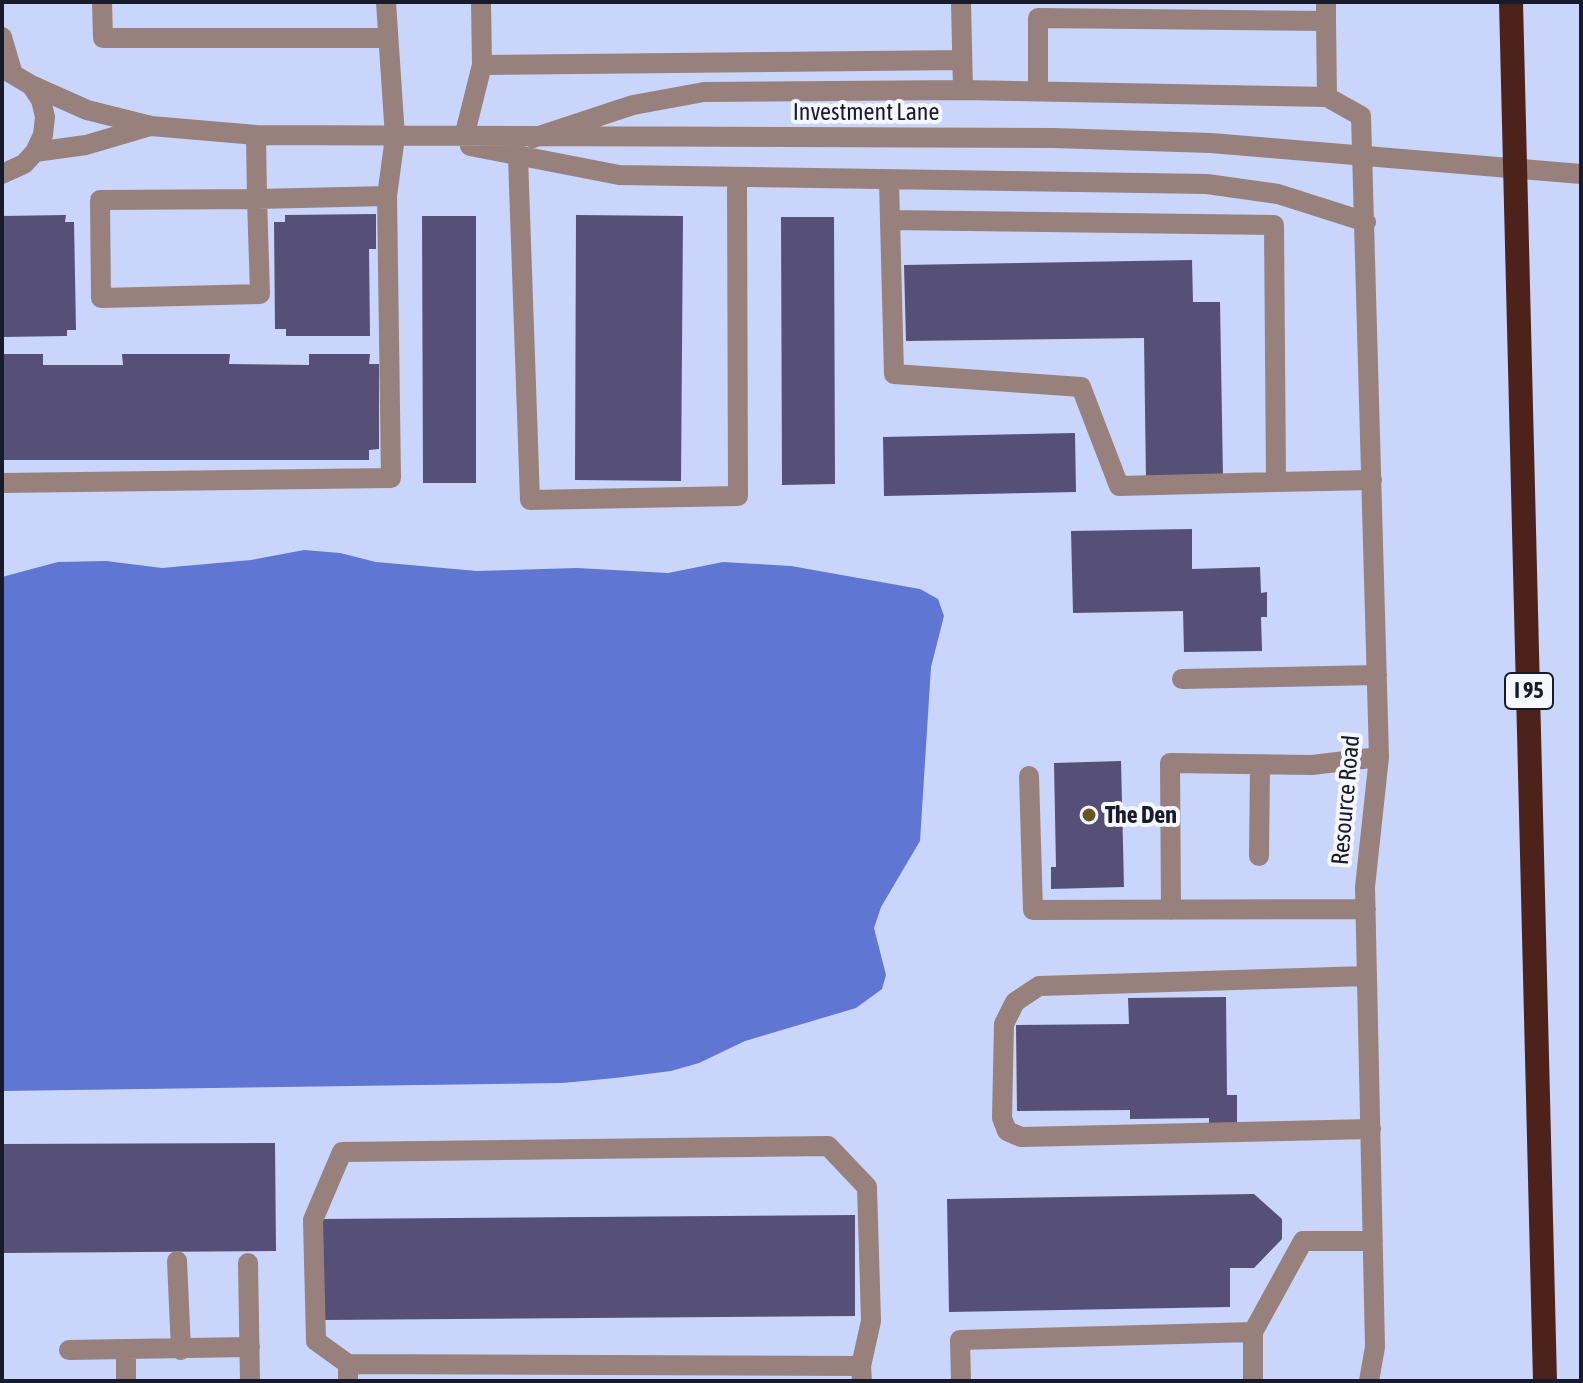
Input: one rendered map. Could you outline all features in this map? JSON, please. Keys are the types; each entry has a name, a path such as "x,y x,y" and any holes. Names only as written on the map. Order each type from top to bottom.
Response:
{"highway":[{"name":"I 95","path":"1511,2 1545,1381"}],"street":[{"path":"102,2 103,38 388,38"},
{"path":"2,483 391,478 387,196 395,137 386,2"},
{"path":"464,137 482,65 481,2"},
{"path":"961,2 963,90"},
{"path":"533,138 633,105 704,92 963,90 1327,97 1326,12 1038,10 1038,91"},
{"path":"2,37 7,69"},
{"path":"482,65 962,60"},
{"name":"Investment Lane","path":"7,69 31,85 87,110 151,126 256,135 1053,138 1211,143 1581,174"},
{"path":"2,174 24,164 35,152 43,135 45,117 41,100 31,85"},
{"name":"Resource Road","path":"1327,97 1361,116 1366,222 1379,757 1366,909 1375,1347 1369,1381"},
{"name":"Investment Lane","path":"35,152 86,145 151,126"},
{"path":"256,135 257,199 260,294 101,298 100,200 257,199 387,196"},
{"path":"430,137 619,175 1207,184 1278,194 1366,222"},
{"path":"518,157 530,500 738,496 737,178"},
{"path":"889,180 894,374 1081,387 1119,486 1372,480"},
{"path":"890,220 1274,225 1276,482"},
{"path":"1182,679 1377,675"},
{"path":"1171,910 1170,763 1260,766 1379,757"},
{"path":"1259,856 1260,766"},
{"path":"1029,776 1033,910 1366,909"},
{"path":"1367,976 1039,986 1015,1002 1004,1024 1002,1118 1007,1131 1021,1137 1371,1129"},
{"path":"828,1146 867,1187 871,1321 862,1373 348,1372 316,1341 313,1220 342,1152 828,1146"},
{"path":"1253,1381 1253,1332 1303,1241 1373,1241"},
{"path":"177,1261 181,1350"},
{"path":"248,1263 250,1381"},
{"path":"961,1381 960,1340 1253,1332"},
{"path":"69,1350 250,1347"},
{"path":"126,1349 126,1381"}],"water":[{"path":"304,550 340,553 376,562 477,571 577,568 668,573 723,562 791,566 920,589 938,599 944,616 931,667 920,841 881,907 874,928 886,975 882,989 856,1008 745,1041 699,1063 671,1071 615,1078 562,1083 2,1091 2,577 58,562 106,561 162,568 251,560"}],"building":[{"path":"376,214 376,249 369,249 370,336 286,336 286,329 275,329 274,222 285,222 285,215"},
{"path":"66,215 65,222 74,222 76,330 67,330 67,336 2,337 2,216"},
{"path":"576,215 683,216 681,481 575,480"},
{"path":"422,216 476,216 476,483 423,483"},
{"path":"781,217 834,217 835,484 782,485"},
{"path":"1192,260 1193,302 1220,302 1223,478 1146,480 1144,338 906,341 904,265"},
{"path":"2,354 43,354 43,365 123,365 122,354 230,354 229,364 309,365 309,354 370,354 369,364 379,364 379,449 369,450 369,460 2,460"},
{"path":"1075,433 1076,492 884,496 883,437"},
{"path":"1192,529 1192,569 1260,567 1261,593 1267,592 1267,617 1261,617 1262,651 1184,652 1183,611 1073,613 1071,531"},
{"name":"The Den","path":"1121,761 1124,887 1051,889 1051,867 1056,867 1054,763"},
{"path":"1226,997 1227,1095 1237,1095 1237,1125 1209,1125 1209,1118 1130,1119 1130,1110 1017,1111 1016,1025 1129,1024 1128,998"},
{"path":"275,1143 276,1251 4,1253 3,1144"},
{"path":"1254,1194 1282,1219 1282,1239 1254,1268 1230,1268 1230,1307 949,1312 947,1199"},
{"path":"855,1215 855,1316 323,1320 323,1219"}],"place":[{"name":"The Den","path":"1089,815"}]}
